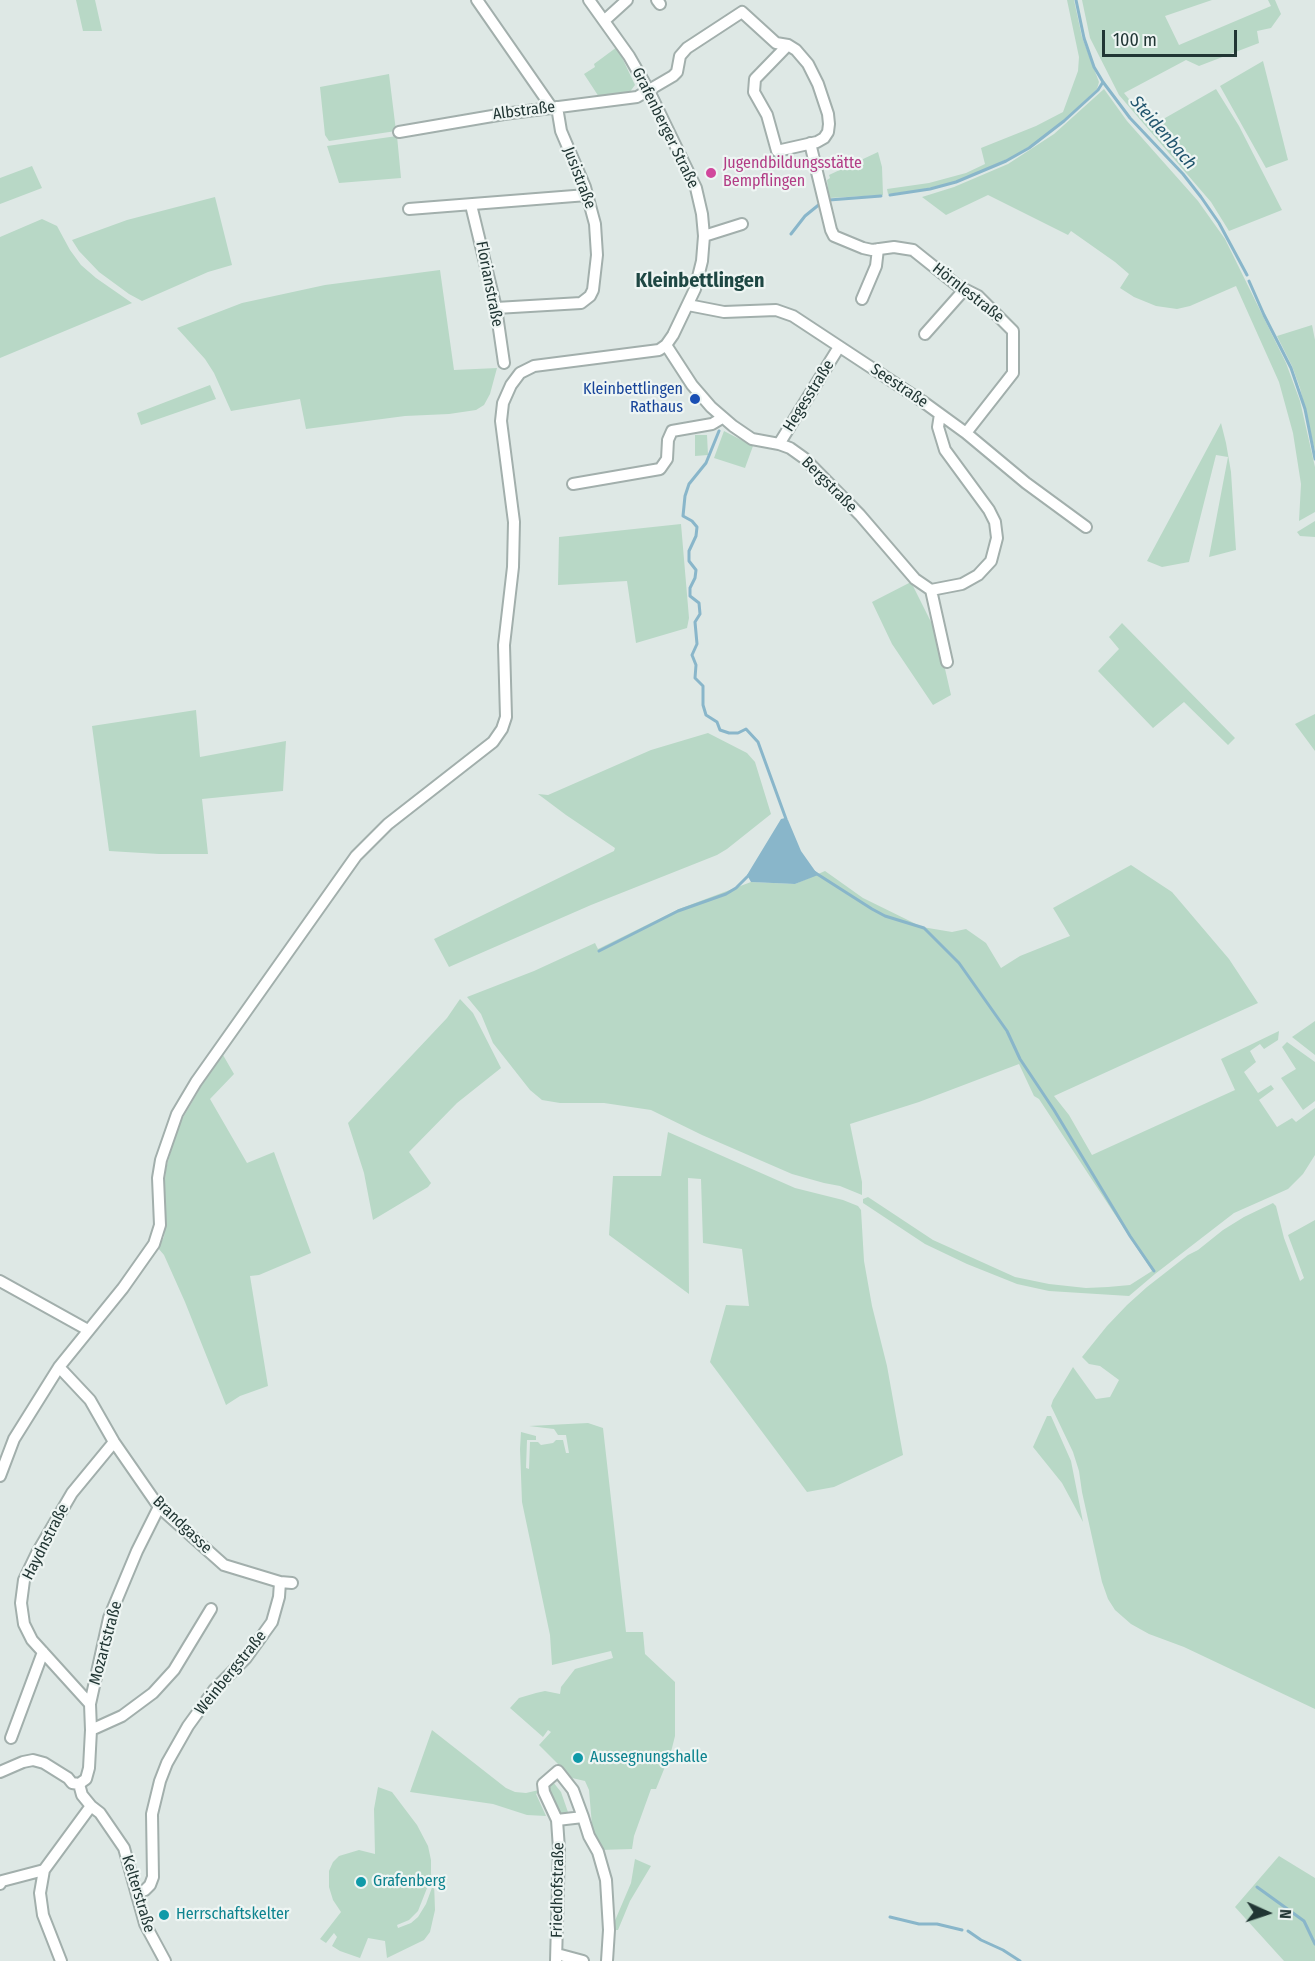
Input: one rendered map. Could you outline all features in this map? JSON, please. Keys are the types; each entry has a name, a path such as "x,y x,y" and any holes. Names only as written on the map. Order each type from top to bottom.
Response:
{"street":[{"path":"477,0 555,108"},
{"name":"Grafenberger Straße","path":"589,0 621,42 649,91 696,188 700,201 704,236 699,275 688,304 666,345"},
{"path":"604,20 627,0"},
{"name":"Albstraße","path":"399,132 441,123 637,97 677,72 683,51 738,13 745,14 776,43 788,45"},
{"path":"788,45 796,50 808,64 818,84 828,114 828,132 824,138 777,151 767,115 754,92 753,83 788,45"},
{"name":"Jusistraße","path":"496,308 581,303 590,296 596,268 597,238 587,195 564,141 555,108"},
{"name":"Hörnlestraße","path":"810,143 834,236 863,248 894,247 913,250 964,290 978,296 1011,328 1013,373 966,433"},
{"path":"409,209 587,195"},
{"name":"Florianstraße","path":"471,205 496,308 504,363"},
{"path":"704,236 742,224"},
{"path":"862,299 876,266 878,249"},
{"path":"926,334 964,290"},
{"name":"Seestraße","path":"688,304 714,311 768,309 785,312 940,414 1026,483 1086,527"},
{"path":"0,1476 14,1439 58,1367 123,1288 159,1235 158,1178 161,1160 177,1114 196,1082 356,856 388,824 493,742 502,729 506,717 507,698 504,645 514,541 512,497 501,421 503,404 511,385 526,368 573,360 649,352 659,350 666,345"},
{"name":"Bergstraße","path":"666,345 702,398 722,418 752,439 790,448 818,471 915,579 931,590"},
{"name":"Hegesstraße","path":"779,444 839,347"},
{"path":"940,414 938,420 945,450 989,510 995,522 997,538 991,561 978,575 962,584 931,590 947,662"},
{"path":"573,484 660,469 667,459 668,440 672,432 712,424 722,418"},
{"path":"941,438 954,424"},
{"path":"0,1281 88,1330"},
{"name":"Brandgasse","path":"58,1367 90,1400 114,1442 159,1507 224,1565 280,1582 292,1583"},
{"name":"Haydnstraße","path":"90,1704 32,1640 24,1624 21,1603 24,1580 37,1553 72,1493 114,1442"},
{"name":"Mozartstraße","path":"79,1784 86,1779 89,1768 90,1704 109,1618 137,1551 159,1507"},
{"name":"Weinbergstraße","path":"137,1893 145,1890 153,1877 152,1814 167,1763 188,1726 214,1690 246,1658 272,1622 279,1597 280,1582"},
{"path":"91,1730 122,1716 153,1693 174,1670 211,1609"},
{"path":"11,1738 43,1652"},
{"path":"0,1772 33,1760 44,1763 68,1778 72,1784 79,1784"},
{"name":"Friedhofstraße","path":"557,1958 559,1849 557,1820 544,1792 543,1784 558,1771 573,1790 589,1836 598,1852 606,1880 609,1930 607,1961"},
{"name":"Kelterstraße","path":"79,1784 82,1795 100,1813 124,1848 145,1924 165,1961"},
{"path":"61,1961 43,1916 40,1893 44,1870 91,1806"},
{"name":"Friedhofstraße","path":"557,1820 583,1817"},
{"path":"0,1884 2,1881 44,1870"},
{"path":"557,1958 583,1961"}],"green space":[{"path":"76,0 95,0 102,31 83,31"},
{"path":"1067,0 1074,0 1082,37 1099,82 1097,89 1066,119 1014,156 956,182 888,194 887,189 929,183 966,173 985,164 981,148 1036,126 1063,112 1078,71 1079,57"},
{"path":"1082,0 1212,0 1165,16 1179,45 1271,6 1268,0 1275,0 1281,14 1271,28 1257,31 1259,43 1199,66 1186,60 1124,93 1151,126 1216,89 1239,126 1282,210 1229,231 1211,202 1119,95 1090,38"},
{"path":"617,47 635,85 629,93 599,97 584,74"},
{"path":"1263,61 1288,160 1266,168 1220,86"},
{"path":"389,74 396,131 329,141 325,135 320,87"},
{"path":"1104,89 1127,121 1198,201 1225,239 1286,363 1300,401 1315,467 1315,512 1299,521 1301,484 1293,433 1279,382 1236,286 1190,306 1177,309 1156,306 1120,288 1129,274 1071,231 1068,235 988,195 946,215 922,197 954,187 1008,164 1054,134"},
{"path":"397,136 401,178 339,183 327,146"},
{"path":"878,152 882,167 883,195 829,198 827,180 830,178 829,175"},
{"path":"32,166 42,188 0,204 0,178"},
{"path":"215,197 232,265 208,272 142,301 99,272 72,240 127,220"},
{"path":"42,219 57,226 81,265 132,303 0,358 0,237"},
{"path":"440,270 454,370 497,368 490,394 484,405 476,410 405,416 306,429 300,399 231,411 205,359 177,328 242,303 325,285"},
{"path":"1312,325 1315,340 1315,451 1300,388 1277,336"},
{"path":"210,385 216,399 141,425 137,413"},
{"path":"1221,423 1226,443 1231,472 1236,550 1209,557 1228,457 1216,455 1189,562 1162,567 1147,561"},
{"path":"724,431 753,446 745,468 714,458"},
{"path":"695,435 707,435 708,455 695,456"},
{"path":"1315,521 1315,537 1300,536 1297,532"},
{"path":"681,524 689,618 687,628 636,643 627,581 558,585 559,537"},
{"path":"911,582 937,634 951,695 933,705 892,644 872,602"},
{"path":"1122,623 1235,738 1228,745 1184,702 1153,728 1098,671 1119,649 1109,637"},
{"path":"196,710 200,757 286,741 283,791 202,799 208,854 109,851 92,726"},
{"path":"1315,714 1315,751 1295,724"},
{"path":"708,733 747,753 755,762 771,814 717,855 591,905 449,967 434,939 614,851 615,848 538,794 548,795 651,750"},
{"path":"1131,865 1172,892 1229,959 1258,1003 1054,1096 1069,1115 1092,1155 1235,1090 1221,1059 1279,1031 1278,1040 1264,1049 1260,1044 1250,1051 1256,1062 1244,1072 1258,1093 1271,1085 1274,1089 1259,1100 1277,1127 1292,1118 1296,1122 1315,1108 1315,1155 1303,1174 1288,1189 1234,1213 1129,1296 1049,1291 1017,1284 925,1244 863,1203 863,1199 868,1197 933,1240 1015,1277 1086,1288 1130,1285 1152,1271 1039,1099 1034,1096 1019,1064 919,1102 850,1124 862,1182 862,1195 840,1186 792,1174 651,1110 604,1103 560,1103 542,1100 530,1090 493,1043 481,1014 467,997 534,971 595,943 598,949 679,909 751,882 795,884 825,871 863,898 922,927 952,932 966,929 986,943 1001,968 1020,956 1070,936 1053,908"},
{"path":"460,999 473,1013 501,1068 457,1103 409,1152 431,1183 428,1187 373,1220 364,1173 348,1123 447,1018"},
{"path":"1315,1021 1315,1055 1292,1037"},
{"path":"1287,1042 1315,1062 1315,1101 1303,1110 1281,1078 1296,1069 1282,1047"},
{"path":"223,1055 234,1074 210,1099 247,1163 274,1152 311,1253 259,1275 250,1276 268,1386 240,1396 226,1405 185,1302 164,1255 158,1248 164,1237 166,1169 177,1128"},
{"path":"668,1132 795,1188 843,1200 858,1206 861,1210 864,1261 872,1306 887,1366 903,1455 834,1487 807,1492 710,1362 726,1305 749,1306 742,1249 703,1243 701,1179 688,1178 689,1294 609,1235 613,1176 661,1176"},
{"path":"1273,1203 1276,1206 1284,1238 1300,1281 1304,1278 1288,1235 1315,1220 1315,1709 1184,1647 1149,1634 1131,1624 1115,1610 1102,1582 1079,1471 1073,1452 1051,1406 1073,1367 1096,1399 1110,1397 1119,1380 1100,1366 1089,1364 1082,1357 1107,1326 1147,1287 1188,1255 1244,1217"},
{"path":"1047,1416 1051,1416 1071,1461 1083,1522 1062,1483 1033,1447"},
{"path":"588,1423 603,1428 626,1632 643,1632 645,1654 675,1682 675,1736 671,1752 656,1789 651,1789 634,1836 632,1849 600,1850 593,1837 589,1790 585,1781 572,1778 539,1745 551,1732 548,1730 543,1737 510,1708 519,1698 536,1693 545,1691 560,1694 561,1687 575,1669 613,1658 611,1651 552,1665 550,1635 522,1502 521,1432 536,1436 536,1440 527,1440 526,1468 529,1469 530,1442 538,1442 541,1445 563,1440 566,1453 569,1453 566,1435 558,1435 554,1429 529,1426"},
{"path":"432,1730 506,1788 526,1793 539,1790 540,1792 536,1794 546,1816 527,1815 493,1804 410,1792"},
{"path":"558,1778 553,1782 561,1792 569,1815 557,1812 547,1790 549,1783"},
{"path":"378,1787 392,1792 417,1825 428,1846 431,1860 431,1878 418,1911 409,1920 397,1925 398,1928 411,1923 418,1917 426,1904 434,1882 435,1910 430,1932 424,1940 387,1958 385,1941 368,1938 360,1958 332,1946 337,1937 334,1933 326,1943 320,1939 341,1912 333,1900 329,1887 329,1871 333,1862 339,1856 359,1850 375,1854 374,1809"},
{"path":"1279,1856 1315,1878 1315,1961 1284,1961 1235,1907"},
{"path":"635,1859 651,1866 630,1901 618,1930 611,1930 631,1883"}],"water":[{"path":"781,819 788,820 801,851 818,875 795,884 751,882 747,875"}],"waterway":[{"name":"Steidenbach","path":"1076,0 1084,38 1094,67 1103,82 1130,118 1183,174 1201,197 1219,223 1247,275"},
{"path":"890,195 930,189 956,182 1006,161 1029,148 1064,121 1098,90 1103,82"},
{"path":"829,200 881,196"},
{"path":"791,234 805,216 821,203"},
{"name":"Steidenbach","path":"1249,281 1291,368 1305,409 1315,459"},
{"path":"719,431 706,463 689,484 683,516 697,527 696,536 689,551 689,561 696,570 690,596 699,603 700,614 695,622 697,644 692,655 696,665 695,678 703,686 703,705 706,715 717,722 720,730 738,733 746,729 758,742 786,819"},
{"path":"814,872 885,916 924,928 959,963 1007,1031 1020,1059 1154,1271"},
{"path":"599,951 678,911 726,894 749,875"},
{"path":"1257,1887 1304,1921 1315,1944"},
{"path":"890,1917 962,1930"},
{"path":"968,1931 1020,1961"}],"place":[{"name":"Jugendbildungsstätte Bempflingen","path":"711,173"},
{"name":"Kleinbettlingen Rathaus","path":"695,399"},
{"name":"Aussegnungshalle","path":"578,1758"},
{"name":"Grafenberg","path":"361,1882"},
{"name":"Herrschaftskelter","path":"164,1915"}],"district":[{"name":"Kleinbettlingen","path":"700,281"}]}
